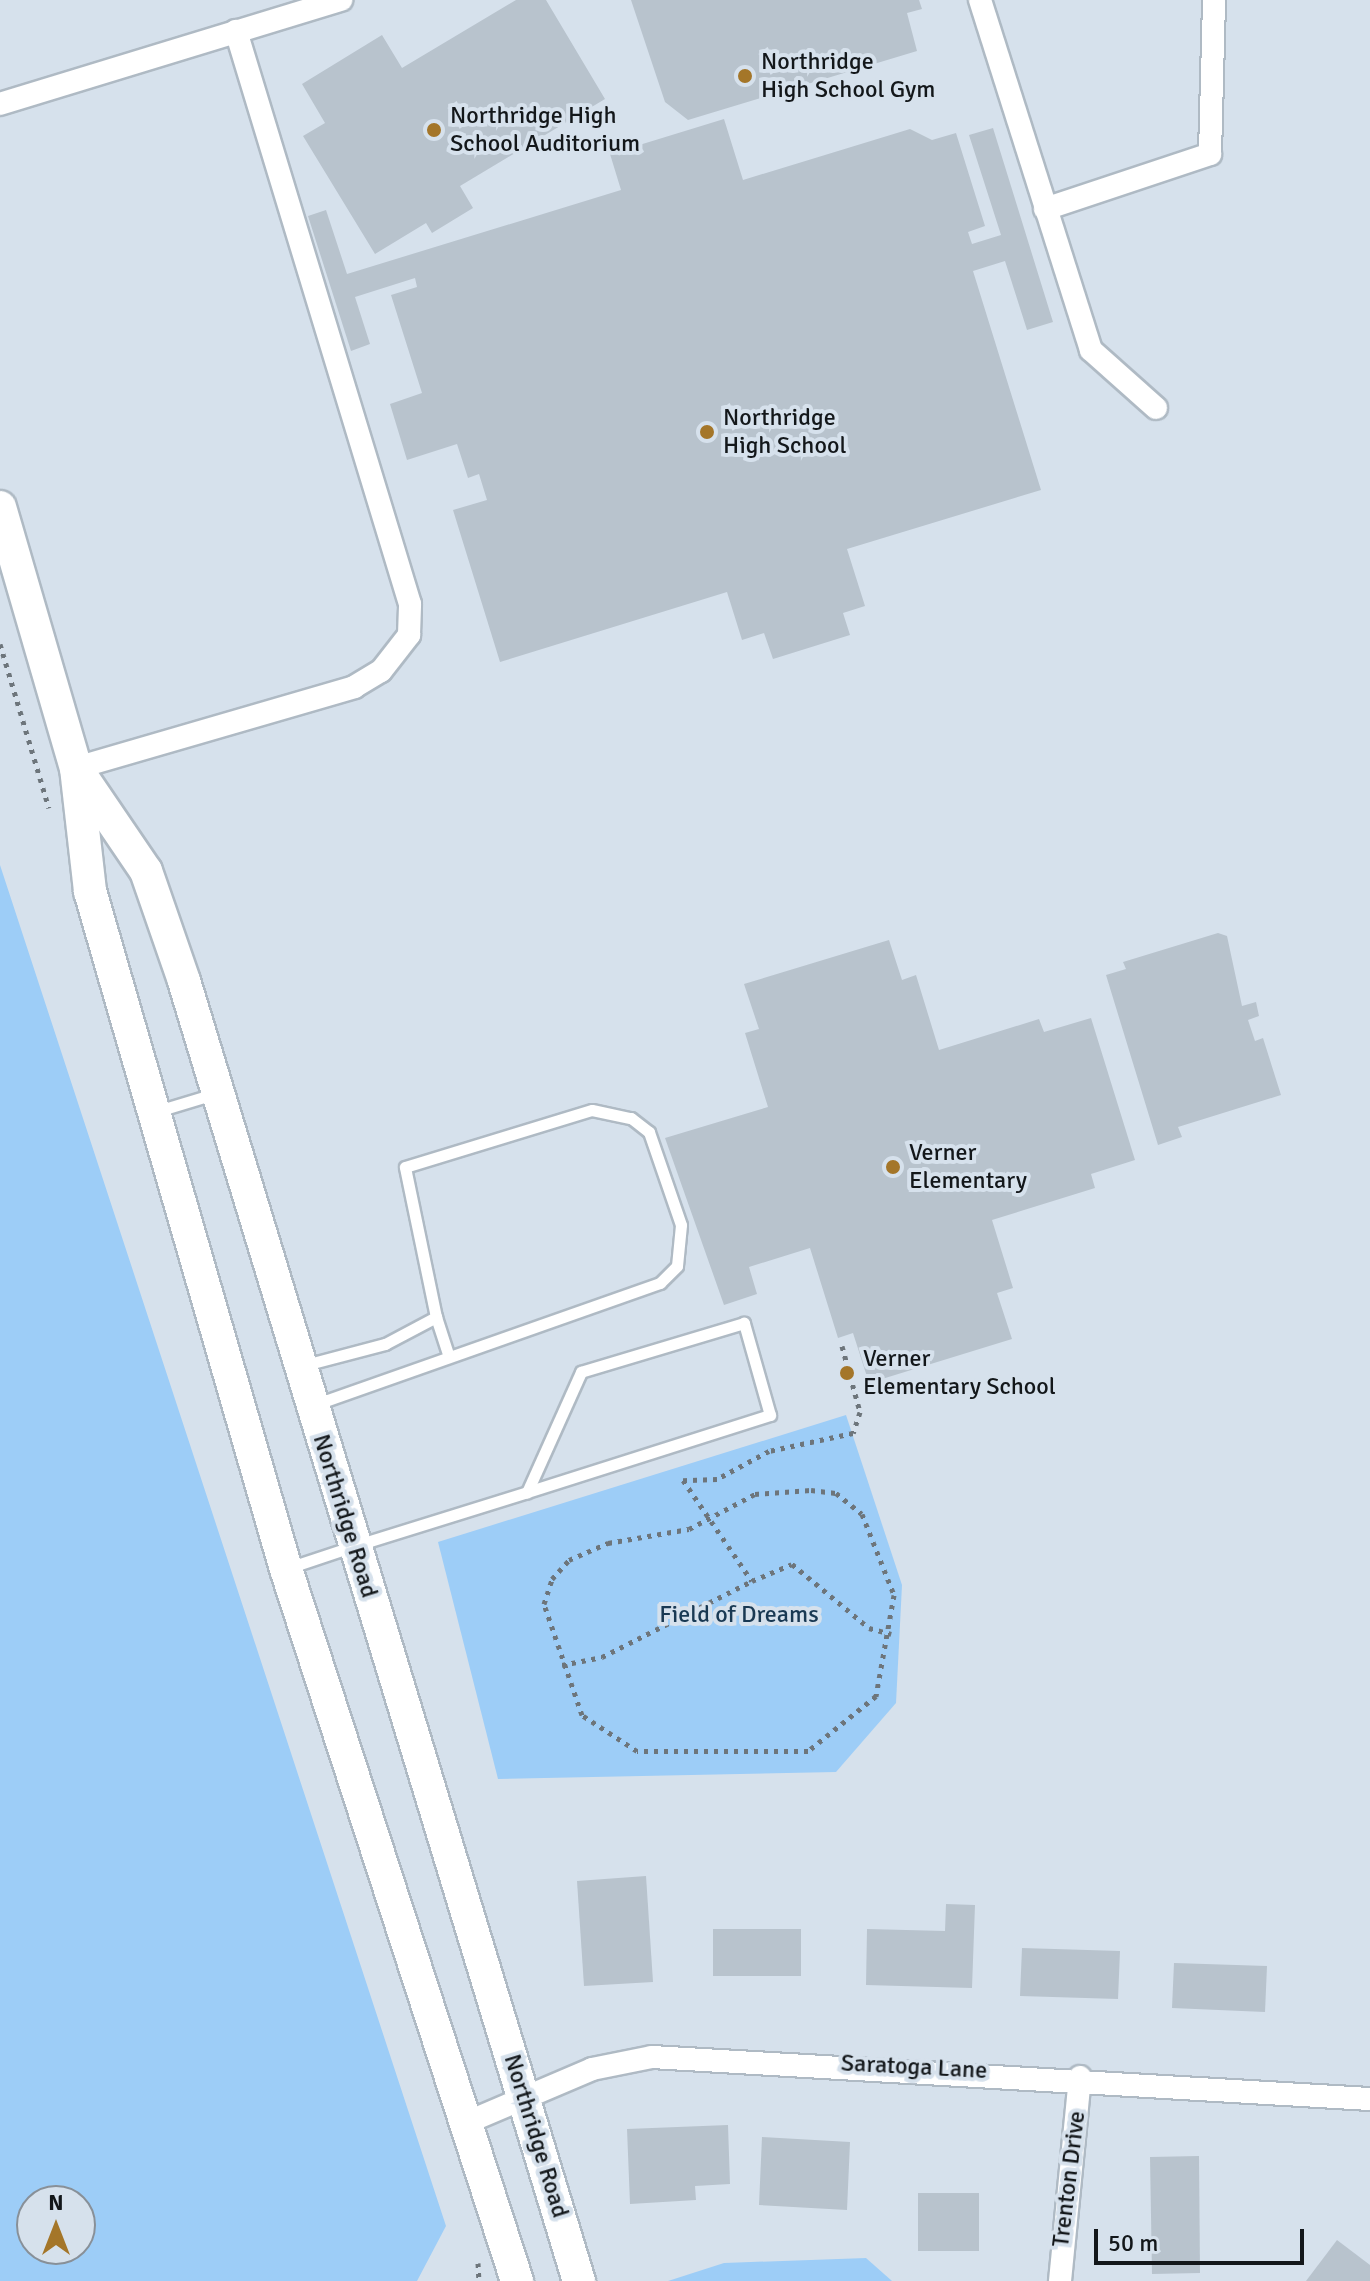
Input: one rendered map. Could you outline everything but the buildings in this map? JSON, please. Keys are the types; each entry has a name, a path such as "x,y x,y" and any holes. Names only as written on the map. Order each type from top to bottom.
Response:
{"main road":[{"name":"Northridge Road","path":"0,507 76,768 90,891 286,1569 468,2122 510,2274"},
{"name":"Northridge Road","path":"76,768 146,871 579,2281"}],"street":[{"path":"0,104 341,0"},
{"path":"980,0 1091,350 1156,408"},
{"path":"1045,209 1210,154 1214,0"},
{"path":"76,768 354,687 381,671 409,635 410,604 236,31"},
{"name":"Saratoga Lane","path":"468,2122 592,2069 652,2057 1080,2077 1370,2099"},
{"name":"Trenton Drive","path":"1060,2281 1080,2077"}],"lane":[{"path":"154,1112 215,1094"},
{"path":"310,1407 448,1354 660,1283 677,1266 681,1225 649,1132 631,1118 592,1110 405,1167 436,1317 448,1354"},
{"path":"299,1366 385,1344 436,1317"},
{"path":"286,1569 770,1415 744,1323 581,1372 527,1492"}],"path":[{"path":"752,1581 683,1480 717,1479 769,1451 853,1433 860,1412 842,1346"},
{"path":"836,1493 862,1514 881,1557 894,1595 891,1634 876,1696 808,1751 637,1751 582,1715 562,1665 544,1604 552,1579 569,1560 608,1543 689,1529 708,1516 755,1494 836,1493"},
{"path":"562,1665 602,1657 792,1564 869,1628 891,1634"}],"green space":[{"path":"0,865 446,2226 417,2281 0,2281"},
{"name":"Field of Dreams","path":"846,1415 902,1585 896,1703 836,1772 498,1779 438,1542"},
{"path":"866,2258 892,2281 668,2281 724,2263"}],"place":[{"name":"Northridge High School Gym","path":"745,76"},
{"name":"Northridge High School Auditorium","path":"434,130"},
{"name":"Northridge High School","path":"707,432"},
{"name":"Verner Elementary","path":"893,1167"},
{"name":"Verner Elementary School","path":"847,1373"}]}
